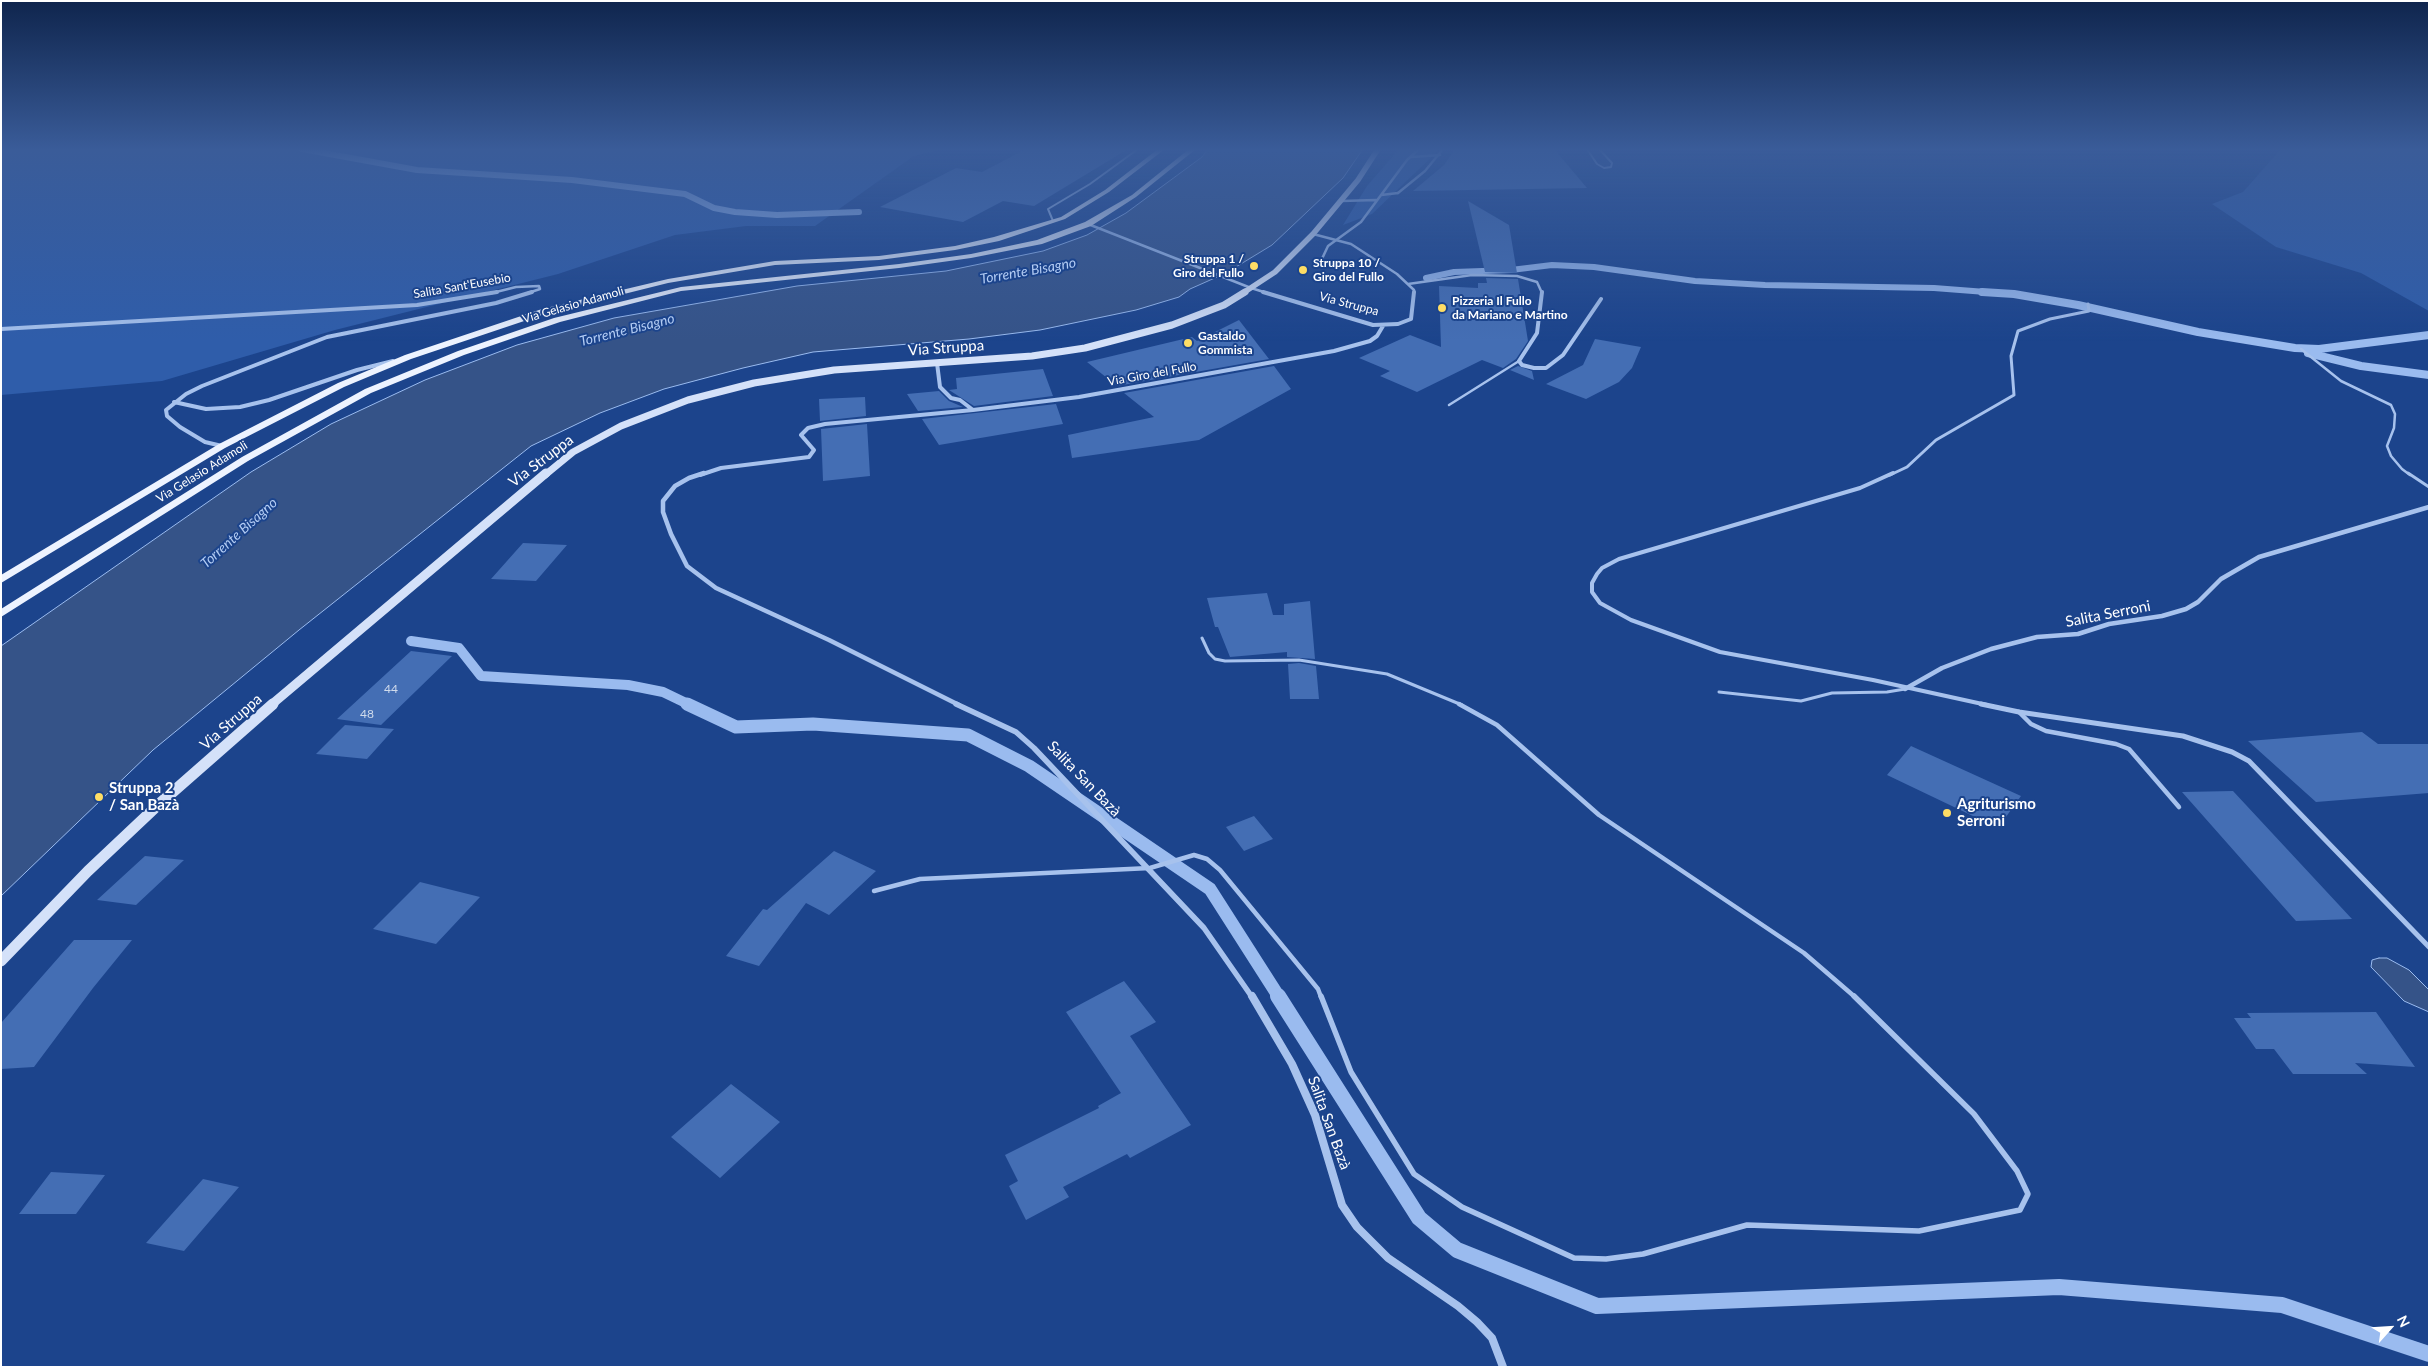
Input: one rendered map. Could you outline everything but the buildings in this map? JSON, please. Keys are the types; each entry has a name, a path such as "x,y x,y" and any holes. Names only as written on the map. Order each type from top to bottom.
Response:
{"main road":[{"name":"Via Gelasio Adamoli","path":"1,580 222,446 341,385 408,357 545,310 668,281 775,263 879,258 955,248 996,239 1063,218 1071,213"},
{"name":"Via Gelasio Adamoli","path":"1,614 245,459 368,391 461,353 557,320 681,289 899,266 971,256 1039,242 1091,225 1109,213"},
{"name":"Via Struppa","path":"1,962 88,871 179,785 500,511 573,452 621,426 652,413 717,392 754,383 834,370 1032,356 1085,348 1172,325 1224,305 1275,272 1331,213"}],"street":[{"path":"1320,263 1328,246 1361,222 1367,213"},
{"path":"1091,225 1224,279 1251,288"},
{"path":"1313,234 1351,244 1374,258 1408,284 1472,275 1517,276 1537,282 1542,290 1537,333 1519,361 1522,365 1534,368 1550,366 1563,355 1601,299"},
{"name":"Via Struppa","path":"1251,288 1362,322 1383,326 1411,320 1414,290 1408,284"},
{"name":"Salita Sant'Eusebio","path":"1,329 417,305 475,297 516,287 539,286 540,289 496,303 326,337 210,382 174,402"},
{"path":"2088,304 2089,311 2050,319 2018,331 2011,356 2014,395 1936,440 1906,467 1860,488 1619,559 1602,568 1592,583 1592,592 1600,603 1638,622 1685,640 1746,658 1873,680 2019,712 2183,736 2232,752 2249,761 2429,947"},
{"name":"Via Struppa","path":"1334,351 1370,340 1377,336 1383,326"},
{"name":"Via Giro del Fullo","path":"825,424 973,410 1079,397 1334,351"},
{"path":"222,446 205,442 180,427 167,416 166,410 174,402 206,409 240,407 269,400 356,370 408,357"},
{"path":"937,363 940,387 951,398 960,400 973,410"},
{"name":"Salita San Bazà","path":"825,424 808,428 801,435 814,450 809,457 721,468 689,478 668,493 664,501 663,512 687,566 701,579 737,599 829,640 941,698 1016,732 1034,748 1150,868 1204,928 1257,1004 1292,1064 1315,1115 1342,1205 1356,1227 1388,1258 1458,1306 1477,1322 1492,1338 1503,1367"},
{"name":"Salita Serroni","path":"1905,688 1942,668 1991,649 2037,637 2078,634 2109,624 2162,616 2186,609 2198,602 2221,579 2258,557 2429,507"}],"lane":[{"path":"1050,213 1053,221"},
{"path":"2301,350 2341,381 2391,405 2396,414 2394,428 2387,446 2391,456 2402,469 2429,488"},
{"path":"1449,405 1519,361"},
{"path":"874,891 920,879 1150,868 1194,855 1207,859 1220,870 1318,989 1350,1072 1414,1174 1462,1207 1574,1258 1606,1259 1643,1254 1747,1226 1919,1231 2020,1210 2028,1194 2017,1171 1974,1114 1866,1007 1804,953 1599,815 1497,725 1460,704 1387,674 1299,660 1224,661 1215,659 1209,653 1202,638"},
{"name":"Salita Serroni","path":"1719,692 1802,701 1842,692 1886,692 1905,688"},
{"path":"2019,712 2031,724 2046,731 2116,744 2129,749 2179,807"}],"shaded area":[{"path":"1,213 834,213 815,226 746,226 675,235 558,274 335,330 162,381 1,395"},
{"path":"1350,213 1373,213 1372,214 1343,225"},
{"path":"2225,213 2429,213 2429,311 2361,273 2276,247"}],"water":[{"name":"Torrente Bisagno","path":"1126,213 1306,213 1272,245 1226,273 1190,289 1179,297 1136,310 1040,330 969,339 813,352 664,389 600,413 531,446 299,630 153,750 1,896 1,646 251,472 331,424 425,380 517,345 614,318 797,286 946,271 1043,251 1087,235"},
{"path":"2387,958 2409,970 2429,990 2429,1012 2404,1001 2371,967 2372,960"}],"waterway":[{"path":"747,213 777,215 836,213"},
{"path":"1426,278 1454,272 1511,270 1552,265 1594,267 1695,281 1765,285 1934,288 1999,293"},
{"path":"1982,292 2014,294 2078,305 2198,332 2295,348 2319,349 2429,335"},
{"path":"2308,353 2361,366 2429,375"},
{"path":"411,641 459,648 481,676 628,685 663,692 690,705"},
{"path":"687,704 736,727 813,724 968,735 1029,766 1210,889 1279,997"},
{"path":"1278,996 1419,1218 1457,1250 1597,1306 2059,1287 2282,1305 2429,1354"}],"place":[{"name":"Struppa 1 / Giro del Fullo","path":"1254,266"},
{"name":"Struppa 10 / Giro del Fullo","path":"1303,270"},
{"name":"Pizzeria Il Fullo da Mariano e Martino","path":"1442,308"},
{"name":"Gastaldo Gommista","path":"1188,343"},
{"name":"Struppa 2 / San Bazà","path":"99,797"},
{"name":"Agriturismo Serroni","path":"1947,813"}]}
